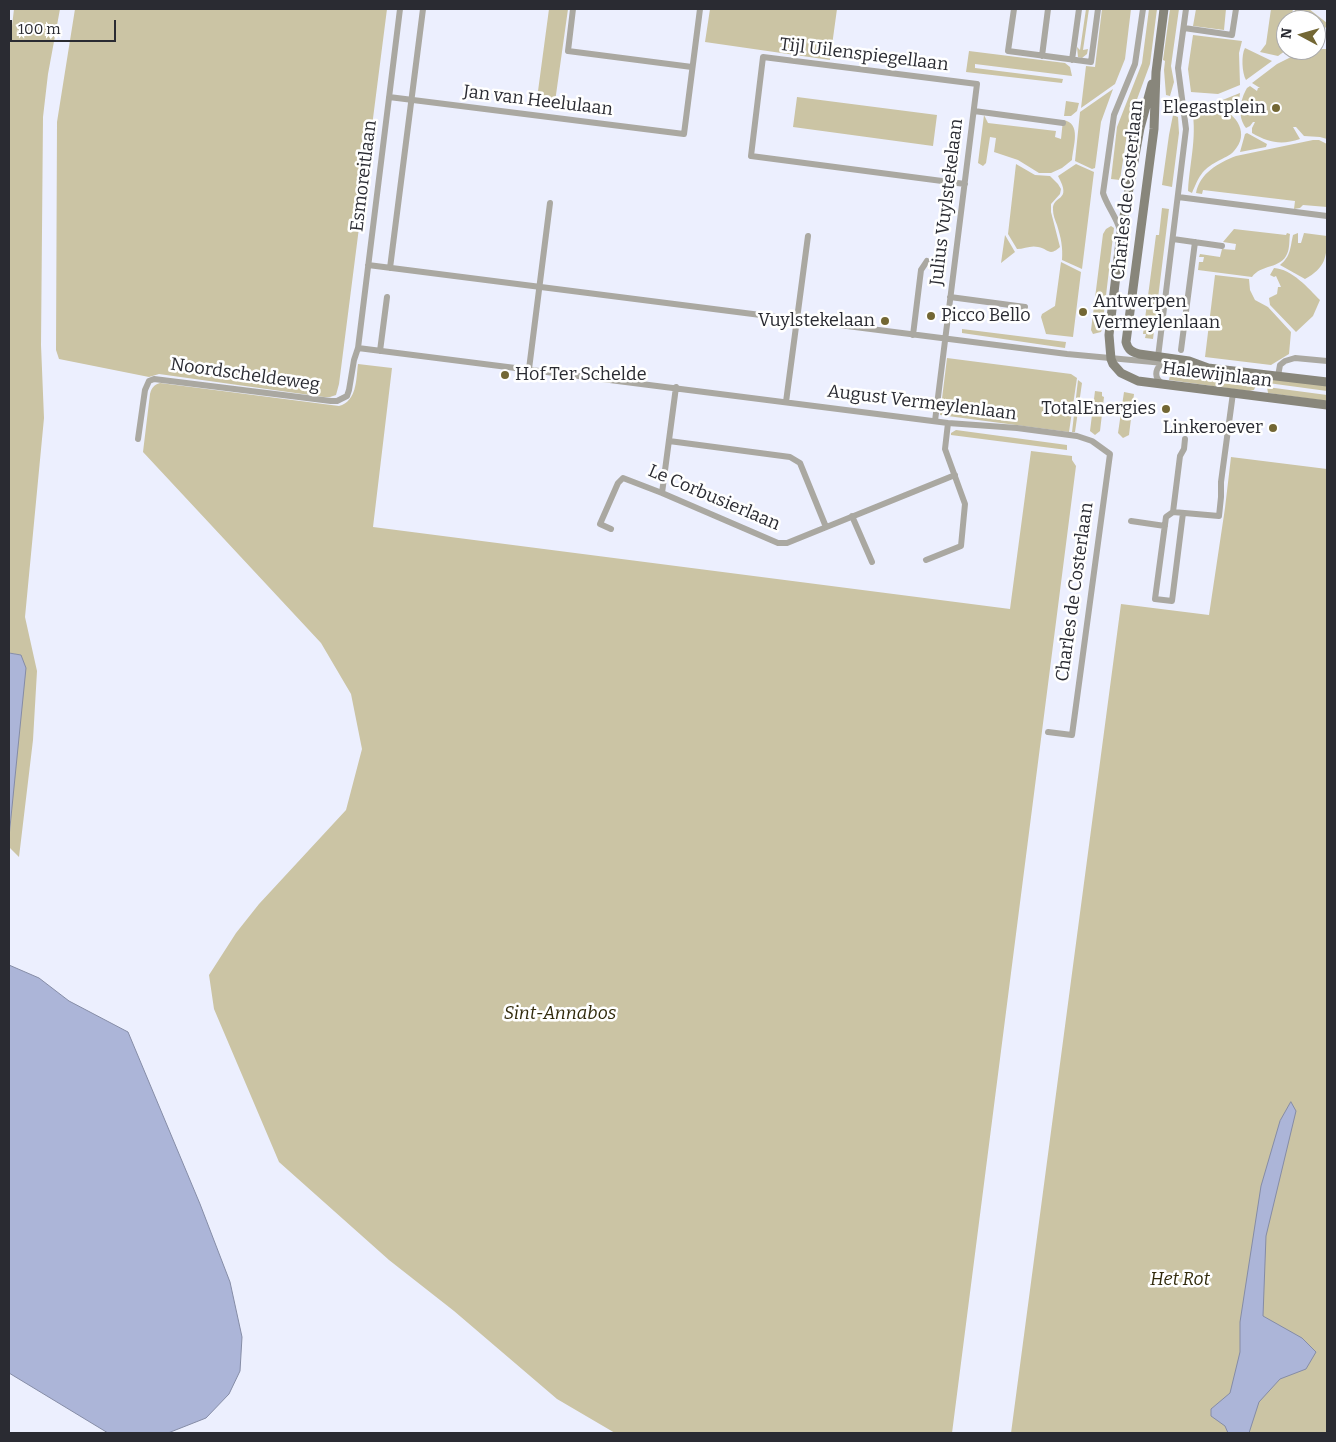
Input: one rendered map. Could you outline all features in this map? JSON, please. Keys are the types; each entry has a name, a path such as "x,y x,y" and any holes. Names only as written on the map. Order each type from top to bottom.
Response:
{"main road":[{"name":"Charles de Costerlaan","path":"1126,342 1154,129 1156,72 1164,9"},
{"name":"Charles de Costerlaan","path":"1114,359 1109,335 1121,234 1140,128 1156,72"},
{"path":"1126,342 1127,347 1132,352 1159,360"},
{"name":"Halewijnlaan","path":"1114,359 1117,369 1132,379 1327,405"},
{"name":"Halewijnlaan","path":"1159,360 1189,361 1208,368 1327,382"}],"street":[{"name":"Esmoreitlaan","path":"358,348 400,9"},
{"path":"390,268 424,9"},
{"path":"573,9 568,50 692,67 700,9"},
{"path":"1014,9 1008,52 1091,62 1098,9"},
{"path":"1042,56 1048,9"},
{"path":"1072,60 1079,9"},
{"name":"Charles de Costerlaan","path":"1121,234 1116,218 1106,204 1103,193 1114,115 1135,64 1143,9"},
{"path":"1164,384 1159,382 1156,377 1186,129 1178,68 1186,9"},
{"path":"1184,28 1232,34 1236,9"},
{"name":"Tijl Uilenspiegellaan","path":"965,184 751,156 763,57 977,84"},
{"name":"Jan van Heelulaan","path":"389,97 684,134 692,67"},
{"name":"Julius Vuylstekelaan","path":"934,421 977,84"},
{"name":"Julius Vuylstekelaan","path":"974,111 1063,123"},
{"path":"1178,197 1327,216"},
{"path":"528,369 550,203"},
{"path":"786,402 808,236"},
{"path":"1173,239 1222,246"},
{"path":"1181,350 1195,242"},
{"path":"913,334 921,270 927,261"},
{"path":"368,265 1114,359"},
{"path":"380,351 388,297"},
{"name":"Julius Vuylstekelaan","path":"950,297 1025,307"},
{"name":"Charles de Costerlaan","path":"1114,359 1125,352 1126,342"},
{"name":"August Vermeylenlaan","path":"358,348 948,423 1017,428 1077,436 1092,441 1110,454"},
{"name":"Noordscheldeweg","path":"138,439 145,390 147,384 152,380 157,378 337,401 343,399 349,390 358,348"},
{"name":"Halewijnlaan","path":"1278,376 1280,365 1290,358 1327,361"},
{"name":"Halewijnlaan","path":"1114,359 1159,360"},
{"path":"662,492 676,387"},
{"path":"1182,513 1172,601 1155,599 1166,517 1173,512 1219,516 1221,482 1233,393"},
{"path":"926,560 960,546 965,504 945,449 948,423"},
{"path":"1173,512 1180,456 1184,449 1185,438"},
{"path":"669,441 790,457 800,463 826,527"},
{"name":"Charles de Costerlaan","path":"1048,732 1072,734 1110,454"},
{"name":"Le Corbusierlaan","path":"611,530 600,524 620,480 627,478 778,543 786,543 954,475"},
{"path":"852,516 872,562"},
{"path":"1130,522 1165,526"}],"green space":[{"path":"14,9 60,9 48,74 43,117 41,345 44,418 25,617 37,671 33,740 19,857 9,847 21,655 9,653 9,52"},
{"path":"75,9 387,9 339,384 336,395 324,397 159,374 149,377 59,359 56,350 57,122"},
{"path":"549,9 568,9 554,109 536,106"},
{"path":"710,9 837,9 830,60 705,42"},
{"path":"1086,9 1089,9 1083,50 1088,49 1087,54 1082,58 1078,57 1077,47 1080,50"},
{"path":"1102,9 1131,9 1125,59 1115,84 1081,108 1086,66 1095,67"},
{"path":"1149,9 1157,9 1150,64 1129,121 1120,180 1111,179 1117,127 1142,63"},
{"path":"1170,9 1179,9 1171,66 1174,82 1170,96 1166,95 1165,61 1163,60"},
{"path":"1196,9 1226,9 1224,30 1193,26"},
{"path":"1271,9 1293,9 1276,10 1276,56 1260,52 1266,44"},
{"path":"1193,35 1242,41 1239,53 1240,85 1218,94 1191,92 1188,69"},
{"path":"1245,48 1272,61 1246,80 1242,64"},
{"path":"1327,49 1327,139 1304,136 1296,127 1293,127 1300,139 1287,142 1270,141 1252,133 1255,122 1246,128 1241,118 1241,103 1247,88 1250,86 1257,91 1260,88 1252,83 1285,60 1326,60"},
{"path":"969,51 1065,63 1070,67 1072,76 975,64 975,68 1063,79 1062,83 966,72"},
{"path":"1113,89 1101,122 1095,168 1092,169 1075,161 1080,112"},
{"path":"1240,93 1237,114 1215,103"},
{"path":"797,97 937,115 933,146 793,127"},
{"path":"1066,101 1079,103 1077,111 1071,116 1064,116"},
{"path":"1191,103 1218,107 1225,110 1236,120 1241,131 1239,145 1228,156 1212,164 1204,171 1192,193 1188,191 1194,136"},
{"path":"984,115 988,123 1056,131 1055,137 1061,139 1063,120 1069,122 1073,126 1075,136 1072,160 1062,168 1051,173 1039,173 1018,160 994,152 996,138 990,137 986,163 983,166 978,163"},
{"path":"1173,115 1178,117 1179,133 1172,187 1162,185"},
{"path":"1247,133 1267,144 1266,147 1240,152 1245,134"},
{"path":"1319,140 1327,144 1327,207 1303,205 1300,208 1294,209 1295,201 1203,190 1202,194 1196,193 1201,180 1206,174 1229,159"},
{"path":"1016,164 1035,175 1050,176 1061,189 1060,194 1051,204 1051,212 1060,247 1053,252 1035,247 1017,249 1008,234"},
{"path":"1076,164 1094,172 1082,269 1062,260 1060,234 1053,212 1055,202 1063,194 1058,176"},
{"path":"1162,208 1169,209 1153,339 1145,338 1146,334 1143,334 1156,235 1159,235"},
{"path":"1111,226 1114,228 1102,329 1101,332 1093,334 1091,330 1103,234"},
{"path":"1234,229 1290,234 1287,254 1280,262 1260,270 1252,277 1198,270 1199,262 1203,262 1204,257 1199,257 1200,254 1220,257 1222,249 1235,250 1236,244 1223,242"},
{"path":"1298,233 1298,243 1301,243 1304,233 1327,236 1324,262 1317,271 1305,279 1280,265 1288,255 1293,235"},
{"path":"1005,235 1015,252 1001,263"},
{"path":"1061,262 1081,272 1073,337 1046,334 1041,317 1042,314 1055,306"},
{"path":"1274,268 1293,275 1320,300 1313,316 1296,332 1270,305 1269,298 1277,294 1278,287 1281,287 1276,276 1270,275"},
{"path":"1215,275 1249,279 1250,290 1255,300 1268,307 1291,332 1289,354 1271,365 1205,357"},
{"path":"962,329 1066,342 1065,348 962,333"},
{"path":"947,358 1071,374 1077,378 1069,432 940,415"},
{"name":"Sint-Annabos","path":"358,364 392,368 373,527 1010,609 1031,451 1072,456 1076,466 952,1433 615,1433 557,1399 454,1311 389,1260 279,1162 214,1009 209,975 236,933 259,904 346,810 362,749 351,694 321,643 143,452 150,394 154,387 160,383 339,406 349,400 352,395 356,383"},
{"path":"1171,365 1253,376 1256,377 1257,382 1170,370"},
{"path":"1170,375 1256,385 1254,390 1249,391 1169,380"},
{"path":"1270,378 1327,385 1327,391 1268,383"},
{"path":"1078,380 1082,383 1075,432 1072,432"},
{"path":"1267,387 1327,395 1327,401 1268,393"},
{"path":"1095,391 1102,392 1104,397 1100,431 1095,435 1090,431"},
{"path":"1124,392 1134,394 1129,435 1123,438 1118,433"},
{"path":"956,430 1067,445 1067,450 951,435"},
{"name":"Het Rot","path":"1231,457 1327,469 1327,1433 1011,1433 1121,604 1209,615"}],"water":[{"path":"9,653 21,655 26,668 9,837"},
{"path":"9,965 39,978 69,1001 128,1032 200,1204 230,1282 242,1337 240,1371 229,1394 206,1418 168,1433 108,1433 9,1373"},
{"path":"1291,1102 1296,1111 1266,1236 1263,1316 1302,1338 1316,1352 1306,1369 1280,1379 1259,1402 1249,1433 1228,1433 1225,1426 1211,1416 1211,1409 1230,1393 1240,1352 1240,1322 1261,1186 1280,1121"}],"place":[{"name":"Elegastplein","path":"1276,108"},
{"name":"Antwerpen Vermeylenlaan","path":"1083,312"},
{"name":"Picco Bello","path":"931,316"},
{"name":"Vuylstekelaan","path":"885,321"},
{"name":"Hof Ter Schelde","path":"505,375"},
{"name":"TotalEnergies","path":"1166,409"},
{"name":"Linkeroever","path":"1273,428"}]}
